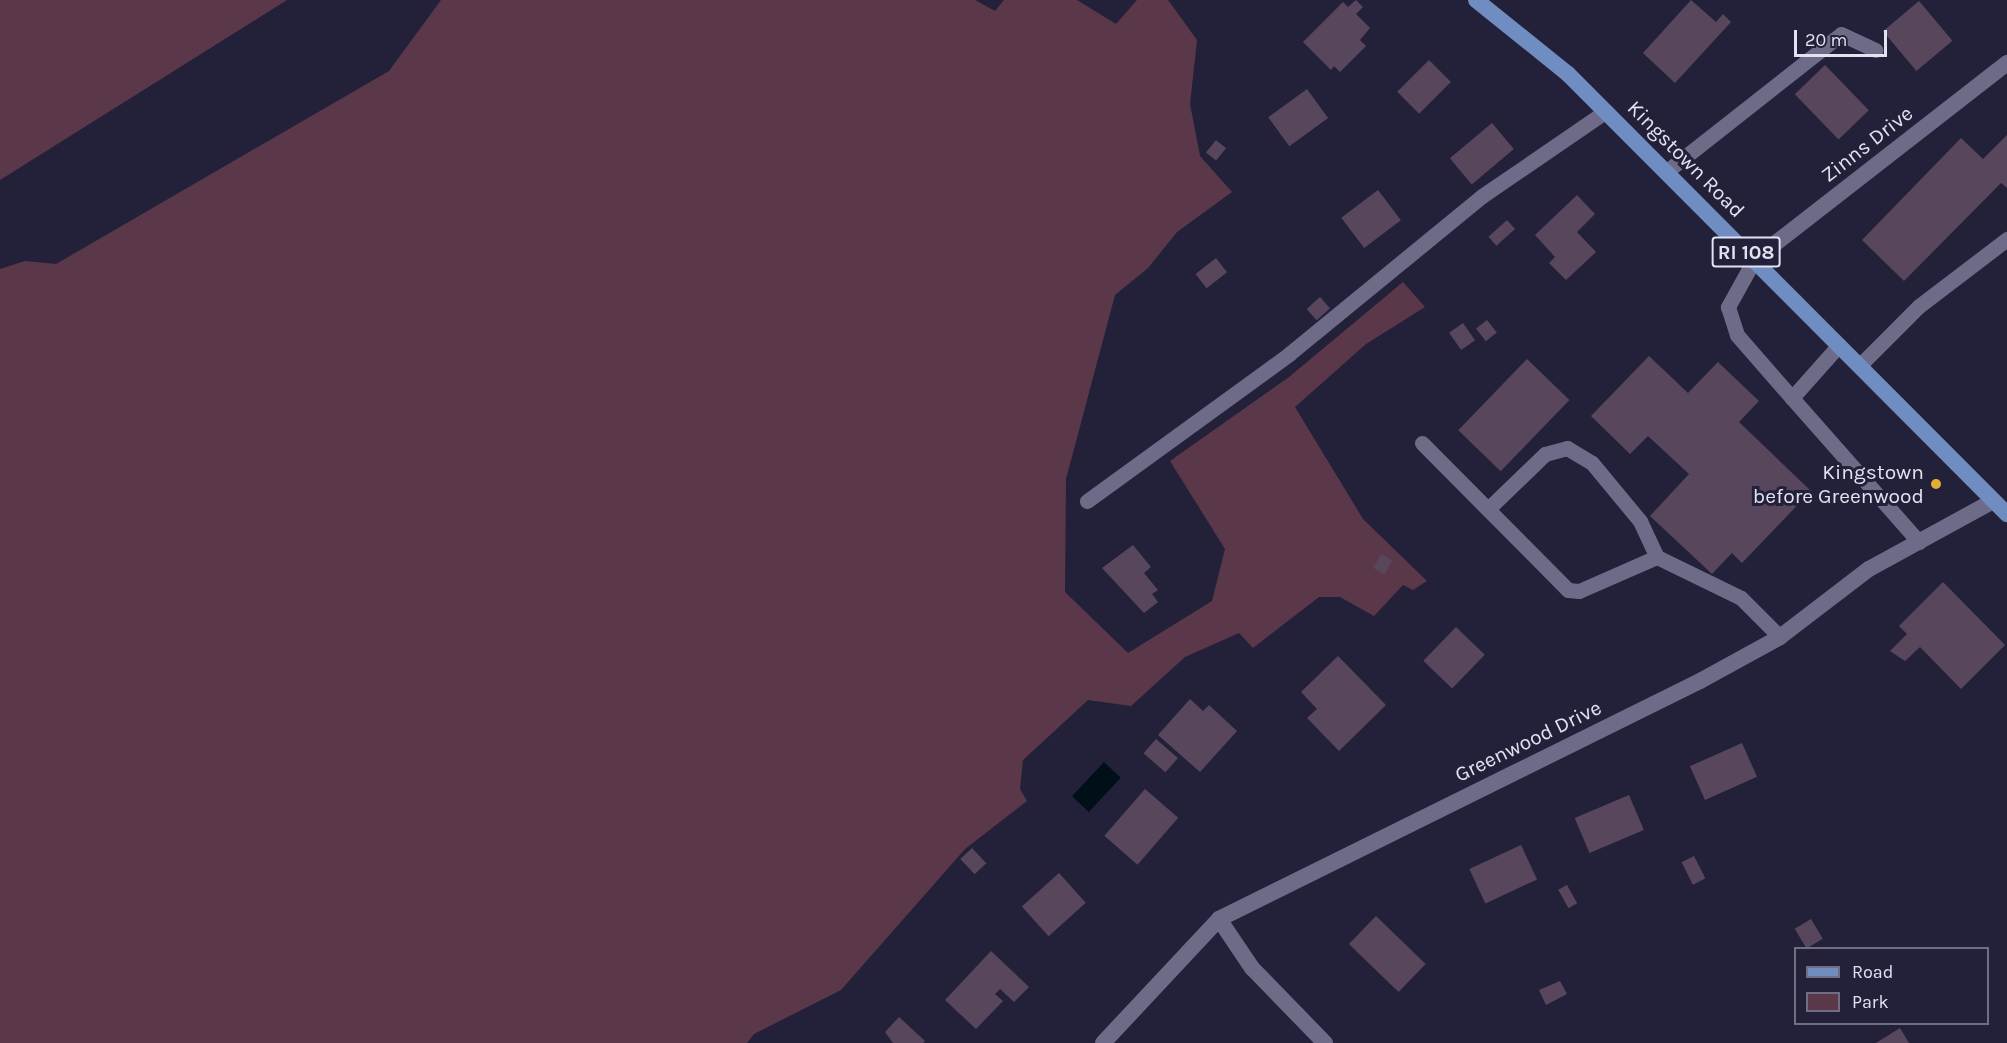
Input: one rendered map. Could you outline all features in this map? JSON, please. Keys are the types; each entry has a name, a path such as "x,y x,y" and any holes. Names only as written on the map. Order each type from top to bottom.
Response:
{"main road":[{"name":"Kingstown Road","path":"1476,0 1606,111 2007,514"}],"street":[{"name":"Zinns Drive","path":"1754,261 2007,63"},
{"name":"Greenwood Drive","path":"1103,1043 1219,919 1780,637 1869,569 1994,501"},
{"path":"1219,919 1252,968 1325,1043"}],"lane":[{"path":"1667,171 1841,34 1875,50"},
{"path":"1087,501 1289,354 1482,196 1606,111"},
{"path":"1860,365 1919,306 2007,239"},
{"path":"1754,261 1728,307 1737,335 1919,542"},
{"path":"1792,398 1839,345"},
{"path":"1422,443 1568,590 1580,591 1657,557"},
{"path":"1488,509 1545,454 1568,447 1592,463 1640,521 1657,557 1741,598 1780,637"}],"green space":[{"path":"0,0 287,0 0,180"},
{"path":"441,0 975,0 995,11 1004,0 1077,0 1116,24 1137,0 1168,0 1197,40 1190,104 1200,156 1232,192 1177,232 1148,268 1115,295 1066,479 1065,592 1128,653 1212,601 1225,549 1170,461 1289,377 1403,282 1425,307 1366,344 1295,407 1363,519 1427,581 1413,590 1403,585 1374,616 1340,597 1319,597 1253,648 1239,633 1185,657 1131,706 1088,700 1023,760 1020,789 1027,801 965,849 841,990 754,1034 747,1043 0,1043 0,269 25,261 56,264 389,71"}],"shaded area":[{"path":"1104,762 1121,778 1089,812 1072,796"}],"building":[{"path":"1356,0 1363,7 1356,14 1370,28 1360,40 1366,46 1340,72 1334,66 1331,70 1303,42 1343,2 1348,7"},
{"path":"1691,0 1716,22 1723,14 1731,22 1675,83 1643,53"},
{"path":"1919,1 1952,41 1916,71 1883,31"},
{"path":"1429,60 1451,82 1419,114 1397,92"},
{"path":"1825,65 1869,110 1839,139 1795,94"},
{"path":"1307,89 1328,118 1289,146 1268,117"},
{"path":"1492,123 1514,149 1472,184 1450,158"},
{"path":"2007,135 2007,188 2001,183 1904,281 1862,240 1961,138 1983,159"},
{"path":"1216,140 1226,148 1216,161 1206,152"},
{"path":"1378,190 1401,220 1364,248 1341,218"},
{"path":"1577,195 1595,214 1577,232 1596,252 1566,280 1549,263 1555,257 1535,235"},
{"path":"1507,220 1515,229 1496,246 1488,237"},
{"path":"1216,258 1227,272 1207,288 1196,274"},
{"path":"1320,297 1330,308 1317,320 1307,309"},
{"path":"1487,320 1497,333 1486,341 1476,329"},
{"path":"1463,323 1475,340 1461,350 1449,333"},
{"path":"1649,356 1688,393 1718,362 1759,401 1739,422 1811,491 1742,563 1732,553 1712,574 1650,516 1689,474 1648,436 1630,454 1591,416"},
{"path":"1527,359 1569,400 1501,471 1458,430"},
{"path":"1133,545 1151,567 1144,573 1158,590 1152,594 1158,602 1144,613 1102,568"},
{"path":"1381,554 1392,560 1385,574 1373,568"},
{"path":"1943,582 2005,645 1961,689 1920,647 1905,661 1890,651 1907,634 1899,626"},
{"path":"1456,627 1485,655 1452,689 1423,661"},
{"path":"1338,656 1386,705 1339,751 1307,718 1317,709 1301,692"},
{"path":"1190,699 1203,711 1209,705 1237,731 1200,772 1158,735"},
{"path":"1156,739 1178,758 1165,772 1144,753"},
{"path":"1742,743 1757,777 1705,800 1690,766"},
{"path":"1145,789 1178,818 1138,865 1104,836"},
{"path":"1629,795 1644,830 1590,853 1575,818"},
{"path":"1521,845 1537,879 1485,904 1469,869"},
{"path":"972,848 986,863 975,874 960,859"},
{"path":"1694,856 1705,878 1693,885 1682,862"},
{"path":"1059,873 1086,903 1049,936 1022,906"},
{"path":"1567,885 1577,903 1568,908 1558,890"},
{"path":"1376,916 1426,964 1399,992 1349,944"},
{"path":"1811,919 1823,939 1806,947 1795,929"},
{"path":"991,951 1029,987 1014,1002 1000,989 995,994 1003,1001 976,1029 945,1000"},
{"path":"1560,981 1567,994 1546,1005 1539,990"},
{"path":"899,1017 925,1041 923,1043 893,1043 885,1032"},
{"path":"1900,1028 1909,1043 1876,1043"}],"place":[{"name":"Kingstown before Greenwood","path":"1936,484"}]}
